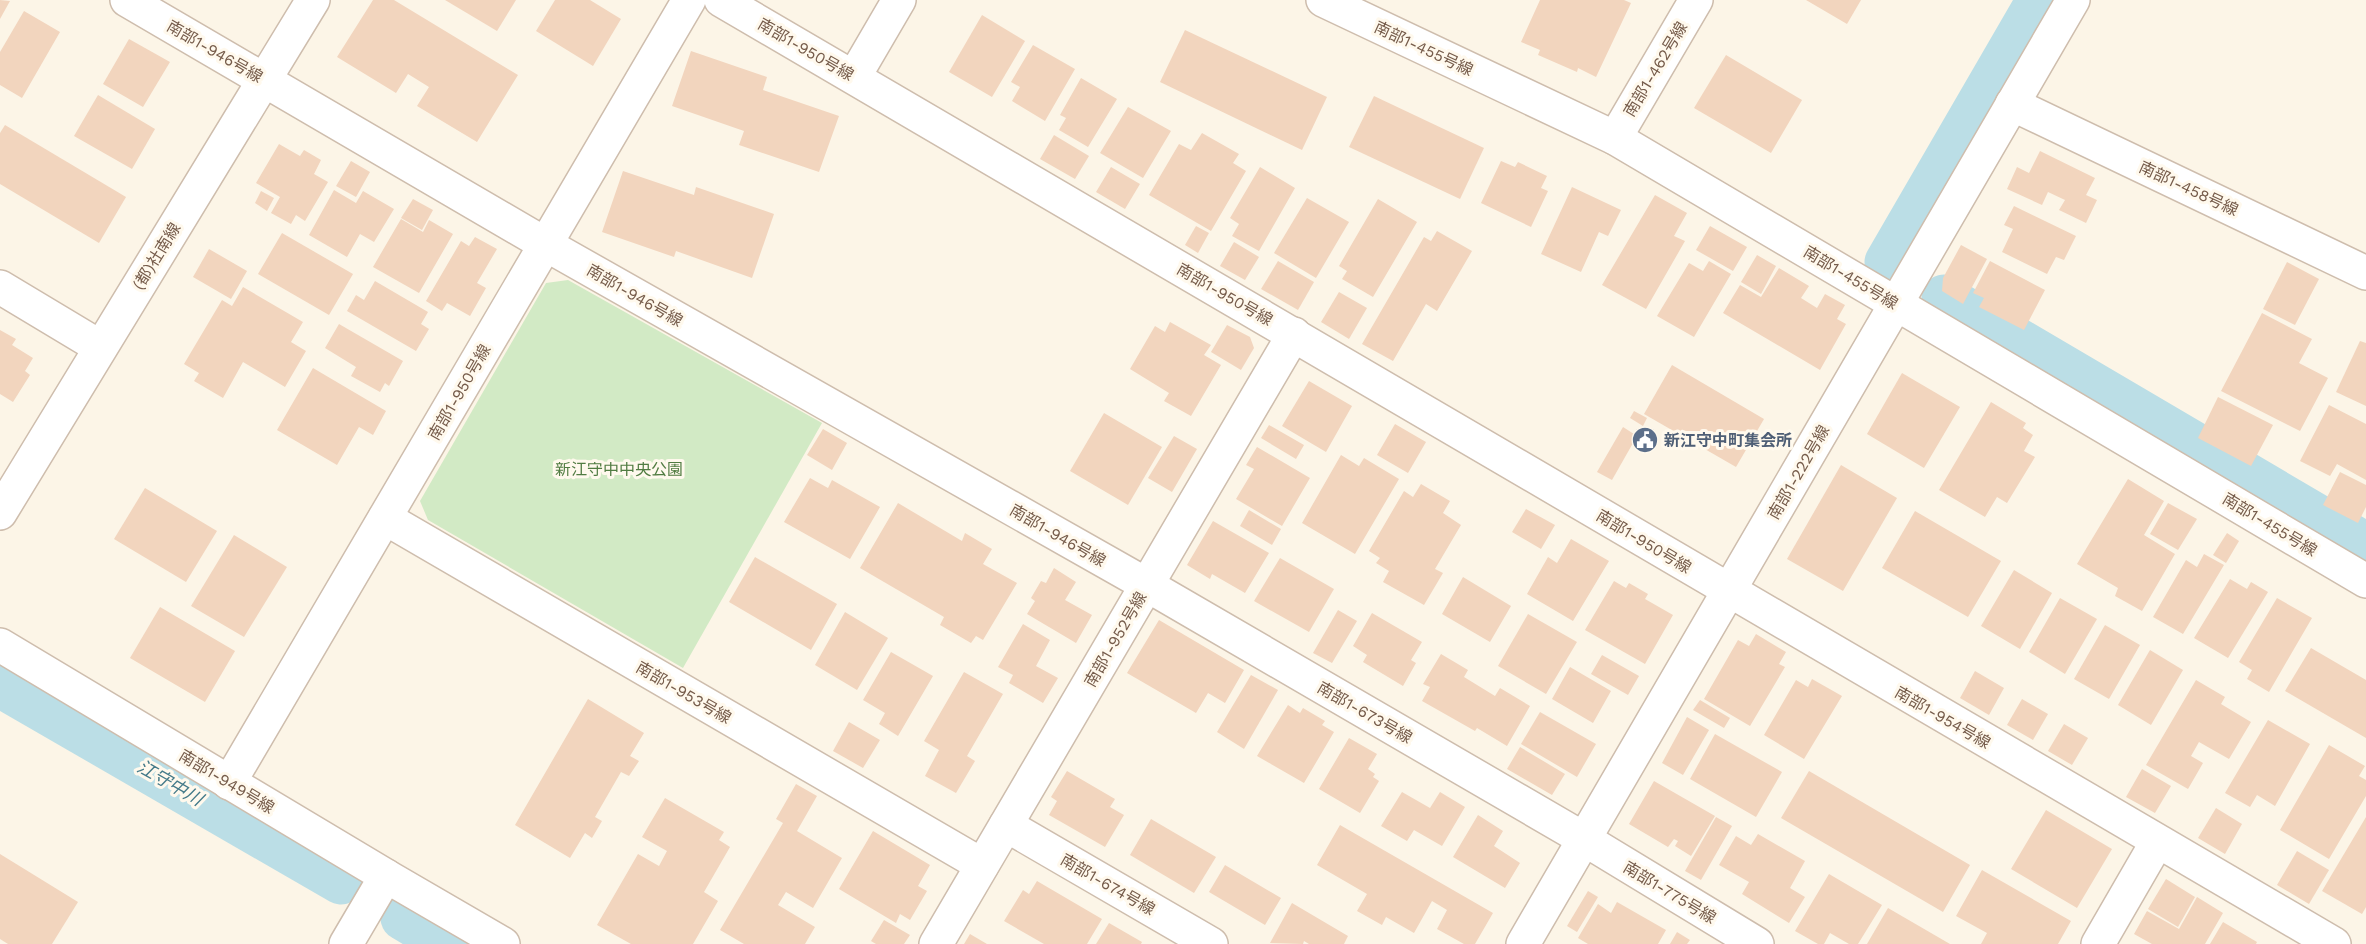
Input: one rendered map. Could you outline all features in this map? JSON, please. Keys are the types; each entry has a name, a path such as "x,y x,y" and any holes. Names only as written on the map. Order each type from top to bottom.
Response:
{"street":[{"name":"南部1-946号線","path":"127,0 545,244 1147,585"},
{"name":"(都)社南線","path":"0,513 313,0"},
{"name":"南部1-950号線","path":"229,783 689,0"},
{"name":"南部1-950号線","path":"721,0 1294,334 1728,591"},
{"path":"854,77 899,0"},
{"name":"南部1-455号線","path":"1323,0 1615,138 2366,581"},
{"name":"南部1-462号線","path":"1615,138 1696,0"},
{"name":"南部1-222号線","path":"1523,944 2073,0"},
{"name":"南部1-458号線","path":"2012,104 2366,273"},
{"path":"0,288 100,347"},
{"name":"南部1-952号線","path":"936,944 1294,334"},
{"name":"南部1-953号線","path":"386,518 982,865"},
{"name":"南部1-673号線","path":"1147,585 1584,839"},
{"name":"南部1-954号線","path":"1728,591 2334,944"},
{"name":"南部1-949号線","path":"0,645 386,876"},
{"name":"南部1-674号線","path":"1006,825 1211,944"},
{"name":"南部1-775号線","path":"1584,839 1757,944"},
{"path":"2098,944 2157,842"},
{"path":"346,944 386,876 503,944"}],"green space":[{"name":"新江守中中央公園","path":"568,280 822,423 683,668 428,520 420,501 546,283"}],"building":[{"path":"0,0 10,1 0,19"},
{"path":"373,0 394,0 518,75 477,142 417,106 429,87 408,74 396,93 337,57"},
{"path":"445,0 516,0 497,31"},
{"path":"555,0 590,0 621,19 593,66 536,31"},
{"path":"1540,0 1624,0 1631,3 1596,77 1578,68 1577,72 1538,55 1540,50 1521,42"},
{"path":"1806,0 1861,0 1847,24"},
{"path":"24,11 60,32 22,98 0,85 0,52"},
{"path":"982,15 1025,41 992,97 949,72"},
{"path":"1185,30 1327,97 1302,150 1160,82"},
{"path":"129,39 170,62 143,107 103,84"},
{"path":"1033,45 1075,69 1045,121 1012,101 1020,87 1011,82"},
{"path":"691,51 767,77 763,90 839,116 819,172 739,145 744,131 672,106"},
{"path":"1726,55 1802,100 1771,153 1694,108"},
{"path":"1081,78 1117,99 1088,147 1059,130 1066,118 1060,115"},
{"path":"98,95 155,129 132,169 74,136"},
{"path":"1374,96 1484,148 1460,199 1349,147"},
{"path":"1128,107 1171,131 1143,178 1100,153"},
{"path":"5,125 126,197 99,243 0,184 0,133"},
{"path":"1202,133 1239,154 1233,163 1246,171 1211,231 1149,195 1179,144 1191,150"},
{"path":"1054,135 1089,156 1075,179 1040,159"},
{"path":"279,144 300,156 304,150 321,160 314,174 328,182 305,221 296,215 291,224 271,213 280,197 256,183"},
{"path":"2040,151 2095,178 2086,195 2097,200 2086,223 2059,210 2065,200 2048,192 2042,205 2007,189 2017,167 2029,173"},
{"path":"351,161 370,172 356,197 336,186"},
{"path":"1501,161 1515,167 1518,162 1547,176 1541,188 1548,191 1531,227 1481,203"},
{"path":"1111,167 1140,184 1125,209 1096,192"},
{"path":"1260,167 1295,188 1259,251 1232,236 1239,224 1230,218"},
{"path":"623,171 694,195 696,187 774,214 752,278 676,251 674,257 602,232"},
{"path":"1572,187 1621,210 1608,236 1599,232 1581,272 1541,254"},
{"path":"334,190 356,203 363,191 394,209 374,242 360,234 347,257 309,235"},
{"path":"261,191 274,198 267,211 255,203"},
{"path":"1655,195 1687,213 1674,236 1685,241 1646,309 1602,285"},
{"path":"1307,198 1349,222 1316,278 1274,253"},
{"path":"413,199 433,210 422,230 401,218"},
{"path":"1378,199 1417,222 1373,297 1342,279 1347,271 1339,266"},
{"path":"2014,206 2076,236 2064,260 2056,257 2047,274 2002,252 2013,229 2004,225"},
{"path":"401,219 423,232 429,220 453,234 419,293 373,267"},
{"path":"1196,226 1209,233 1198,253 1185,245"},
{"path":"1710,226 1747,247 1733,271 1696,250"},
{"path":"1437,231 1472,251 1437,311 1426,304 1393,361 1362,344 1424,237 1431,241"},
{"path":"282,233 353,274 329,315 258,274"},
{"path":"475,237 497,249 477,283 486,288 470,316 447,303 442,311 426,301 461,241 469,246"},
{"path":"1234,242 1259,257 1245,280 1220,266"},
{"path":"1961,245 1987,259 1963,304 1942,291 1943,278"},
{"path":"209,249 247,271 231,299 193,277"},
{"path":"1757,255 1776,266 1761,294 1741,282"},
{"path":"1278,261 1314,282 1298,310 1261,289"},
{"path":"1709,261 1731,274 1694,337 1657,316 1689,263 1703,271"},
{"path":"1990,261 2045,290 2024,330 1979,307 1984,298 1973,293"},
{"path":"2287,262 2319,279 2295,325 2263,309"},
{"path":"1779,268 1809,286 1801,298 1817,308 1825,294 1845,305 1837,319 1846,324 1820,370 1723,313 1740,285 1761,297"},
{"path":"375,281 428,312 421,324 429,329 416,351 347,311 356,295 364,300"},
{"path":"243,287 303,322 291,342 306,351 285,387 243,362 223,398 194,381 199,373 184,364 222,300 232,306"},
{"path":"1339,292 1367,308 1349,339 1321,322"},
{"path":"2262,313 2312,339 2299,363 2328,378 2300,431 2221,391"},
{"path":"1170,322 1211,345 1204,355 1221,365 1191,416 1164,401 1169,393 1130,369 1155,326 1165,332"},
{"path":"339,324 403,361 389,386 385,383 380,392 351,376 356,367 325,348"},
{"path":"1227,325 1250,337 1254,348 1241,370 1211,352"},
{"path":"0,330 16,339 12,345 33,358 25,371 30,375 13,402 0,394"},
{"path":"2360,341 2366,343 2366,406 2336,392"},
{"path":"1672,365 1764,419 1736,467 1644,414"},
{"path":"313,368 386,411 373,435 359,427 337,465 277,430"},
{"path":"1902,373 1960,407 1924,468 1867,434"},
{"path":"1309,381 1352,406 1326,452 1282,426"},
{"path":"2218,397 2273,425 2251,466 2198,438"},
{"path":"1991,402 2026,423 2023,428 2033,435 2024,451 2035,457 2007,503 1997,497 1985,517 1939,490"},
{"path":"2329,405 2366,424 2366,480 2337,464 2330,476 2300,461"},
{"path":"1634,411 1647,418 1643,426 1630,418"},
{"path":"1104,413 1162,447 1128,505 1070,471"},
{"path":"1395,424 1426,442 1408,473 1377,455"},
{"path":"1269,425 1304,445 1296,459 1261,438"},
{"path":"1623,427 1637,436 1612,480 1597,472"},
{"path":"823,429 847,443 832,470 807,455"},
{"path":"1174,436 1197,449 1172,492 1148,478"},
{"path":"1257,447 1310,478 1282,526 1236,499 1254,469 1246,465"},
{"path":"1341,455 1359,466 1364,458 1399,479 1355,554 1302,523"},
{"path":"1841,465 1897,498 1843,591 1787,559"},
{"path":"2340,472 2366,485 2366,507 2358,523 2323,505"},
{"path":"810,478 828,488 832,480 880,507 850,559 784,522"},
{"path":"2128,479 2164,501 2144,535 2175,554 2142,611 2115,596 2118,588 2077,564"},
{"path":"1421,484 1450,501 1443,513 1461,525 1435,569 1443,573 1424,605 1383,582 1389,571 1376,563 1380,558 1369,551 1404,491 1413,497"},
{"path":"145,488 217,531 186,582 114,539"},
{"path":"898,503 962,541 965,533 992,549 983,564 1017,583 983,640 976,636 971,643 940,625 944,617 860,568"},
{"path":"2168,503 2197,519 2178,550 2150,534"},
{"path":"1526,509 1555,525 1541,549 1512,532"},
{"path":"1249,510 1281,529 1272,545 1240,526"},
{"path":"1915,511 2001,561 1968,617 1882,568"},
{"path":"1213,521 1269,553 1245,593 1212,574 1210,579 1187,565"},
{"path":"2227,533 2239,541 2226,563 2213,555"},
{"path":"234,535 287,567 244,637 191,606"},
{"path":"1571,539 1609,561 1573,621 1527,594 1548,557 1557,563"},
{"path":"2204,554 2224,565 2183,634 2153,617 2186,560 2197,567"},
{"path":"755,557 837,604 811,650 729,602"},
{"path":"1280,558 1334,589 1309,632 1254,601"},
{"path":"1054,568 1076,582 1065,600 1092,615 1076,643 1027,614 1035,601 1031,598 1041,581 1046,583"},
{"path":"2014,570 2052,593 2020,649 1981,626"},
{"path":"1463,577 1511,606 1490,642 1442,614"},
{"path":"2230,579 2247,589 2251,582 2268,592 2228,658 2194,638"},
{"path":"1614,581 1626,588 1629,583 1648,594 1645,599 1673,615 1645,664 1585,630"},
{"path":"2060,598 2097,619 2065,674 2029,652"},
{"path":"2277,598 2312,618 2269,692 2247,679 2252,670 2239,662"},
{"path":"160,607 235,651 205,702 130,658"},
{"path":"1338,610 1357,621 1332,663 1313,653"},
{"path":"845,612 888,638 857,690 815,665"},
{"path":"1372,613 1422,642 1411,660 1416,663 1403,686 1363,662 1367,655 1353,646"},
{"path":"1528,614 1577,642 1546,694 1498,666"},
{"path":"1159,620 1244,670 1225,703 1208,693 1196,713 1127,673"},
{"path":"1023,624 1050,640 1036,666 1058,678 1043,703 1009,683 1013,675 998,667"},
{"path":"2105,625 2140,645 2109,699 2074,679"},
{"path":"1756,634 1786,652 1779,664 1785,667 1750,726 1704,699 1738,640 1749,646"},
{"path":"2311,648 2366,680 2366,738 2285,691"},
{"path":"2150,650 2183,670 2151,725 2118,705"},
{"path":"891,652 933,676 898,736 879,724 885,713 863,700"},
{"path":"1441,654 1468,670 1464,677 1495,696 1500,688 1530,706 1507,746 1477,728 1475,731 1422,701 1430,687 1423,684"},
{"path":"1602,655 1639,676 1628,695 1591,674"},
{"path":"1570,667 1611,691 1593,723 1552,699"},
{"path":"1975,671 2004,688 1989,715 1960,698"},
{"path":"964,672 1003,694 967,756 975,761 956,793 925,776 939,750 924,741"},
{"path":"1251,675 1278,690 1244,749 1217,732"},
{"path":"1812,679 1842,696 1804,759 1764,735 1796,680 1808,687"},
{"path":"2196,680 2225,697 2221,704 2251,722 2229,759 2199,742 2191,756 2203,763 2188,789 2146,765"},
{"path":"588,699 644,733 630,756 639,761 629,776 621,772 595,817 602,821 592,838 585,833 570,858 515,825"},
{"path":"2022,699 2048,714 2033,740 2007,725"},
{"path":"1700,700 1730,718 1724,728 1693,710"},
{"path":"1288,705 1300,713 1303,708 1325,721 1322,725 1334,732 1304,783 1257,756"},
{"path":"1540,712 1596,744 1577,777 1521,744"},
{"path":"1687,717 1709,730 1683,775 1662,763"},
{"path":"2268,720 2310,744 2275,806 2257,795 2250,807 2225,793"},
{"path":"849,722 880,740 863,768 833,751"},
{"path":"2064,724 2088,738 2072,765 2048,751"},
{"path":"1715,734 1782,772 1756,817 1690,779"},
{"path":"1349,738 1377,754 1368,769 1379,781 1360,813 1319,789"},
{"path":"2329,745 2365,766 2359,776 2366,780 2366,796 2329,859 2280,830"},
{"path":"1520,747 1565,774 1552,795 1507,769"},
{"path":"2142,769 2171,786 2155,813 2126,797"},
{"path":"1067,771 1115,799 1110,807 1124,815 1105,847 1049,815 1057,801 1051,797"},
{"path":"1809,771 1970,865 1943,912 1781,818"},
{"path":"1654,781 1715,816 1691,856 1675,846 1678,841 1674,839 1668,847 1629,824"},
{"path":"796,784 817,796 797,831 842,858 813,908 786,892 778,905 815,927 805,944 744,944 720,930 783,823 776,819"},
{"path":"1402,792 1430,808 1440,792 1465,807 1442,846 1414,830 1407,841 1381,826"},
{"path":"665,798 724,832 719,840 730,847 704,892 718,901 693,944 631,944 597,925 638,854 659,866 667,851 642,837"},
{"path":"2216,808 2242,824 2225,854 2198,838"},
{"path":"2046,810 2112,849 2077,908 2011,869"},
{"path":"1478,815 1503,831 1494,846 1520,863 1505,888 1453,857"},
{"path":"1716,817 1732,826 1701,880 1685,871"},
{"path":"2366,817 2366,907 2362,914 2322,891"},
{"path":"1151,819 1216,857 1194,893 1130,855"},
{"path":"1340,825 1493,913 1475,944 1464,944 1437,929 1447,910 1432,901 1414,933 1386,917 1382,925 1357,911 1367,894 1317,865"},
{"path":"873,831 930,865 918,886 927,891 910,920 900,914 896,923 839,889"},
{"path":"1758,834 1805,861 1790,888 1805,897 1789,923 1742,894 1749,882 1719,865 1736,836 1751,845"},
{"path":"2297,851 2329,870 2309,904 2277,885"},
{"path":"0,854 78,902 52,944 8,944 0,939"},
{"path":"1225,865 1281,898 1265,925 1209,892"},
{"path":"1982,870 2071,921 2058,944 1981,944 1987,933 1956,916"},
{"path":"1829,874 1882,905 1858,944 1849,944 1830,933 1824,944 1818,944 1795,931"},
{"path":"2166,879 2195,897 2178,927 2148,909"},
{"path":"1037,881 1102,919 1087,944 1044,944 1004,921 1023,890 1029,894"},
{"path":"1588,891 1598,897 1577,932 1567,926"},
{"path":"2197,897 2223,913 2205,944 2152,944 2134,934 2147,911 2179,929"},
{"path":"1617,902 1666,930 1658,944 1588,944 1578,938 1598,904 1611,913"},
{"path":"1292,903 1348,936 1344,944 1309,944 1304,941 1303,944 1270,943"},
{"path":"1888,908 1950,944 1867,944"},
{"path":"884,920 910,935 904,944 876,944 871,941"},
{"path":"2223,922 2257,942 2256,944 2210,944"},
{"path":"1109,923 1142,942 1141,944 1096,944"},
{"path":"1677,932 1690,940 1687,944 1670,944"},
{"path":"970,934 987,944 964,944"}],"waterway":[{"path":"1887,262 2039,0"},
{"path":"1944,297 2366,545"},
{"name":"江守中川","path":"0,685 341,882"},
{"name":"江守中川","path":"403,918 447,944"}],"place":[{"name":"新江守中町集会所","path":"1645,440"}]}
